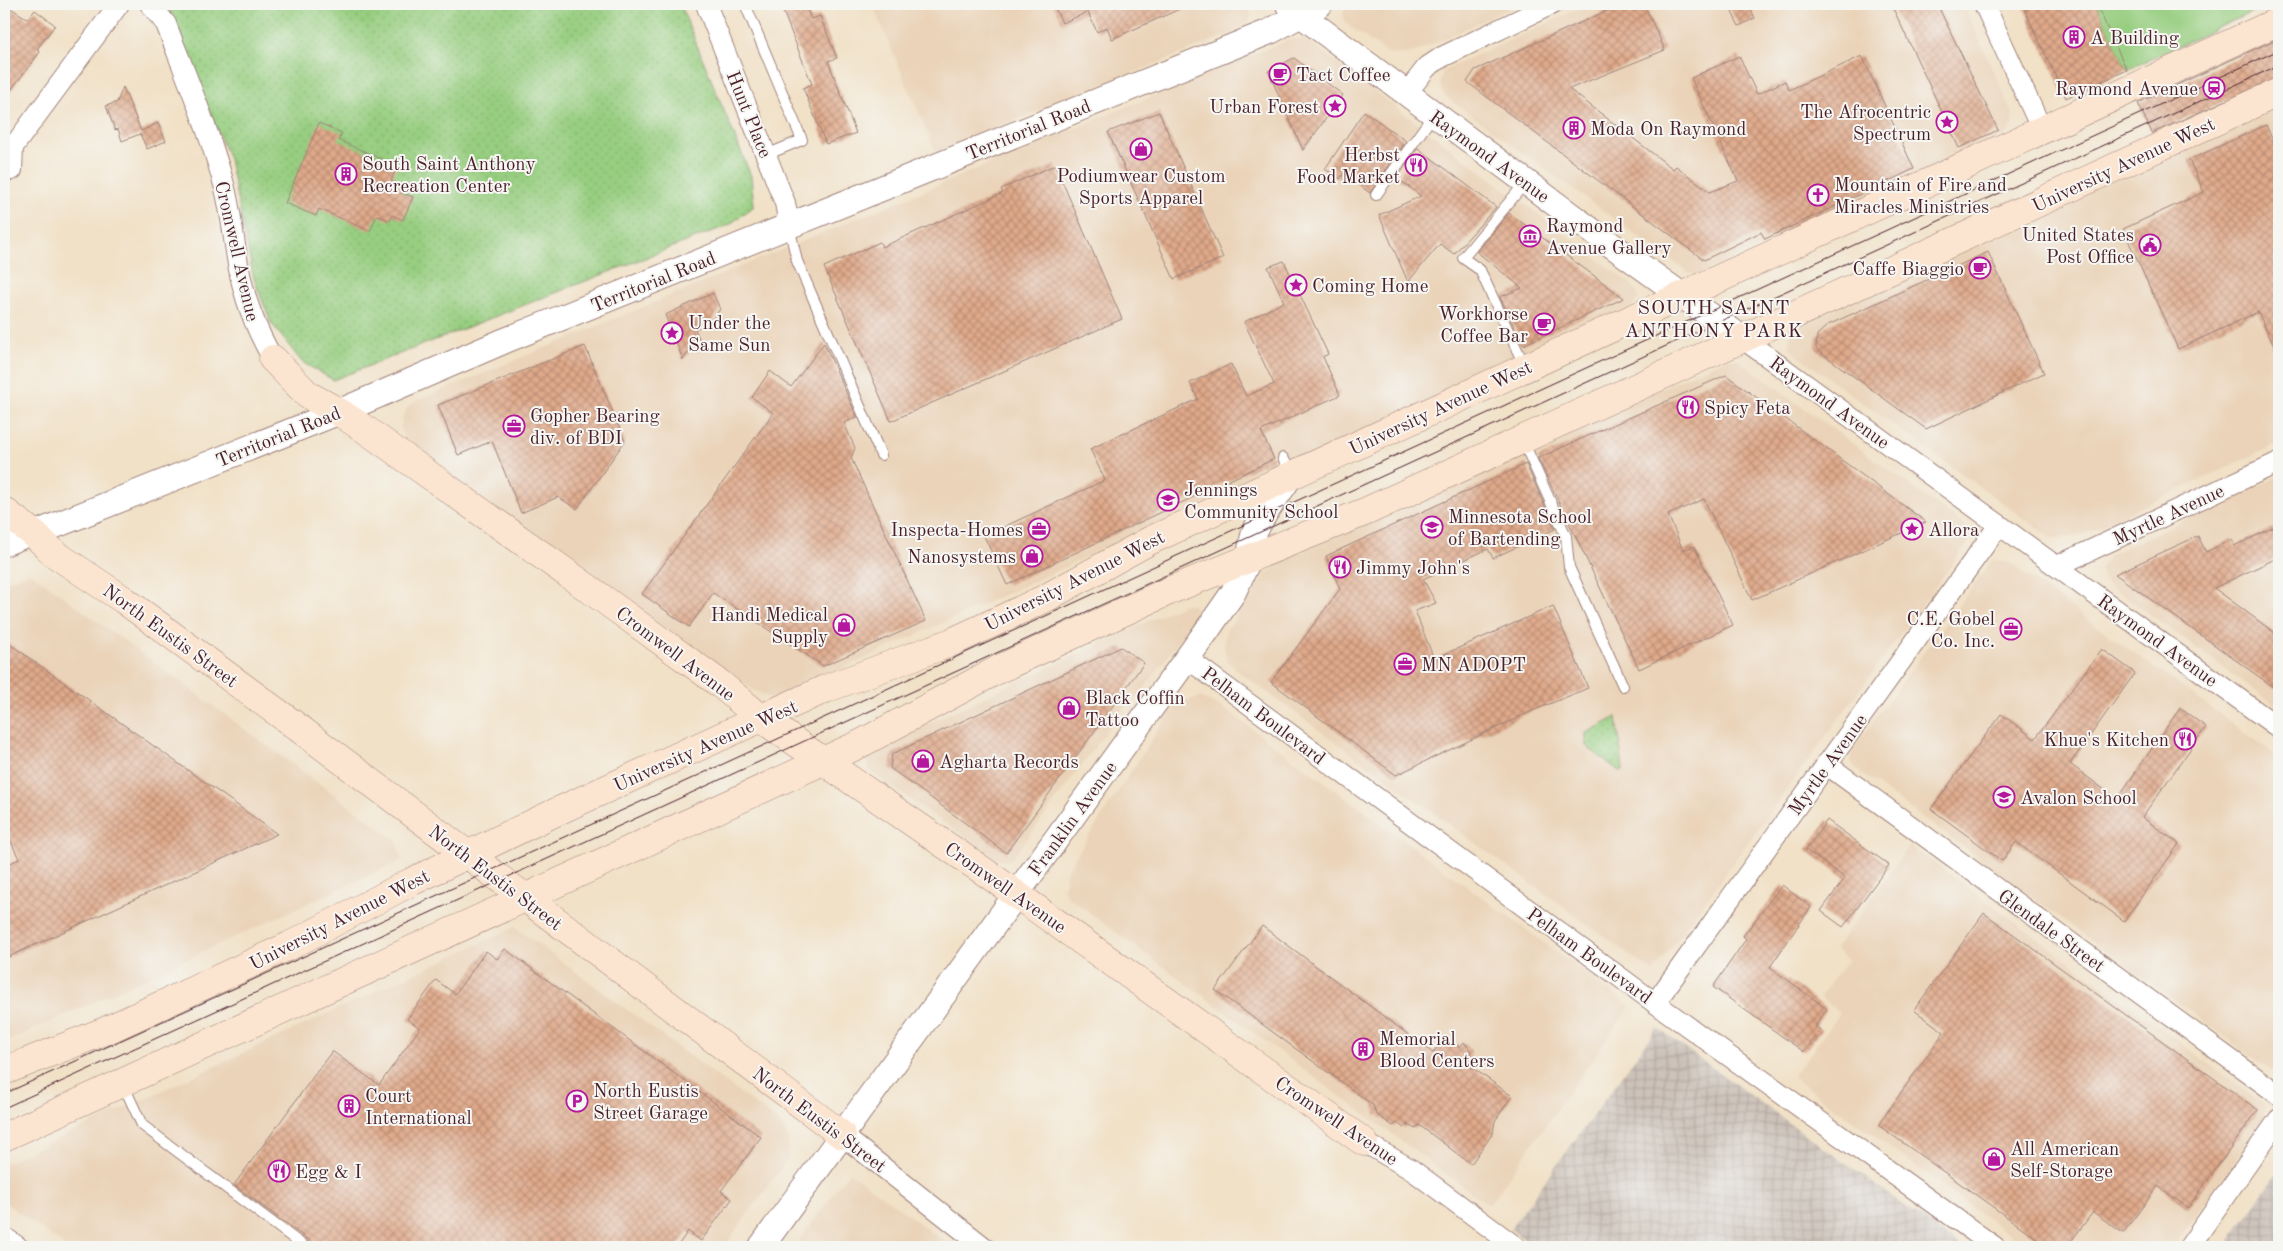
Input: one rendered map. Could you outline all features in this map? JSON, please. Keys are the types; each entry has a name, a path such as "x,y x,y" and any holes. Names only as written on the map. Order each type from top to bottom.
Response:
{"main road":[{"name":"University Avenue West","path":"4,1071 105,1031 289,946 411,882 556,812 825,689 952,642 1044,599 1288,466 1526,368 1684,297 2279,21"},
{"name":"University Avenue West","path":"4,1137 860,744 999,669 1171,590 1248,561 1367,511 1523,441 2279,92"},
{"name":"Cromwell Avenue","path":"273,359 308,395 339,412 719,683 762,719 1017,894 1364,1142"},
{"name":"North Eustis Street","path":"4,511 34,534 54,554 124,600 470,854 523,898 842,1135"}],"street":[{"path":"12,170 13,146 119,4"},
{"name":"Cromwell Avenue","path":"150,4 166,24 224,182 248,308 256,331 273,359"},
{"name":"Hunt Place","path":"706,4 785,203 789,225"},
{"path":"1406,94 1426,67 1442,57 1552,4"},
{"path":"1984,4 2042,130"},
{"name":"Raymond Avenue","path":"1302,7 1406,94 2279,728"},
{"name":"Territorial Road","path":"4,546 339,412 504,340 1272,31 1302,7"},
{"name":"Myrtle Avenue","path":"2057,566 2279,462"},
{"name":"Franklin Avenue","path":"761,1247 1188,658 1233,593 1248,561 1254,534 1288,466"},
{"name":"Myrtle Avenue","path":"1655,1003 1999,525"},
{"name":"Pelham Boulevard","path":"1188,658 1655,1003 1995,1247"},
{"name":"Glendale Street","path":"1826,764 2279,1095"},
{"path":"2189,1247 2279,1119"},
{"name":"North Eustis Street","path":"842,1135 984,1247"},
{"name":"Cromwell Avenue","path":"1364,1142 1412,1170 1516,1247"},
{"path":"4,1237 18,1247"}],"lane":[{"path":"745,4 802,140 766,155"},
{"path":"1376,195 1434,114"},
{"path":"1526,182 1463,258 1480,270 1526,368"},
{"path":"789,225 797,261 882,455"},
{"path":"1523,441 1566,536 1569,567 1623,686"},
{"path":"123,1083 142,1125 306,1247"}],"shaded area":[{"path":"872,4 1247,4 1251,14 1249,24 1243,29 936,152"},
{"path":"1345,4 1519,4 1415,52 1396,55 1386,52 1345,23 1343,13"},
{"path":"1589,4 1963,4 2013,114 2013,125 2007,134 1697,276 1685,270 1445,96 1441,90 1440,82 1443,72 1451,67"},
{"path":"1291,39 1301,39 1312,44 1631,284 1637,292 1638,298 1633,306 1628,310 778,698 770,698 754,690 406,446 401,428 402,419 407,408 414,402"},
{"path":"2279,102 2279,443 2092,530 2073,537 2051,538 1794,353 1789,346 1791,329"},
{"path":"1728,358 1738,360 1960,522 1967,531 1969,541 1653,972 1235,669 1227,660 1224,648 1226,631 1267,572 1283,560"},
{"path":"2279,476 2279,708 2107,583 2100,569 2109,555"},
{"path":"1993,559 2009,563 2279,757 2279,1076 1854,768 1851,760 1852,750"},
{"path":"30,572 396,840 402,860 4,1043 4,582"},
{"path":"1185,604 1193,605 1197,611 1197,616 1140,694 1128,702 1013,858 1007,861 997,859 873,774 868,767 868,756 877,747"},
{"path":"1200,697 1222,707 1630,1006 1489,1205 1068,897 1064,889 1067,870 1171,710 1179,703"},
{"path":"1910,845 2264,1106 2264,1121 2173,1247 2027,1247 1793,1077 1840,1013 1820,997 1848,960 1835,949"},
{"path":"515,927 779,1122 788,1138 788,1158 724,1247 66,1247 4,1202 4,1164"},
{"path":"1657,1028 1962,1247 1535,1247 1510,1229"},
{"path":"849,1172 952,1247 795,1247"},
{"path":"2279,1172 2279,1247 2225,1247"}],"green space":[{"path":"166,4 680,4 751,176 754,206 729,225 333,380 302,362 271,323 254,279 229,159"},
{"path":"2096,4 2269,4 2127,70"},
{"path":"1617,717 1623,770 1619,771 1586,746 1586,733"}],"building":[{"path":"4,4 28,19 35,10 55,25 37,49 40,52 4,99"},
{"path":"780,4 805,4 811,19 820,16 837,58 828,61 856,133 826,144 803,88 812,84"},
{"path":"1053,4 1191,4 1112,39 1107,27 1097,32 1088,12 1062,23"},
{"path":"1622,4 1644,4 1665,50 1569,89 1673,169 1676,166 1710,192 1738,181 1691,78 1739,56 1757,94 1785,81 1789,90 1862,56 1914,169 1765,239 1761,232 1704,260 1467,82 1475,70"},
{"path":"1728,4 1748,4 1755,18 1739,26"},
{"path":"1891,4 1937,4 1998,130 1959,148"},
{"name":"A Building","path":"2022,4 2096,4 2127,70 2066,98"},
{"path":"2279,38 2279,77 2152,133 2138,103"},
{"path":"1294,58 1343,95 1303,150 1268,71"},
{"path":"123,87 141,131 158,123 166,141 147,149 140,134 122,141 118,129 115,130 106,106 117,102"},
{"path":"1364,111 1406,141 1370,193 1344,174 1340,179 1325,169"},
{"path":"1159,112 1223,258 1174,279 1108,132"},
{"name":"South Saint Anthony Recreation Center","path":"319,123 342,133 338,140 397,166 391,181 404,187 402,193 413,197 403,220 392,215 390,221 377,215 370,231 319,209 316,216 285,203"},
{"path":"2266,125 2279,155 2279,357 2258,312 2178,349 2123,229 2204,192 2189,160"},
{"path":"1418,148 1496,207 1454,254 1440,244 1408,282 1379,215 1421,196 1397,178"},
{"path":"1055,165 1122,319 891,421 824,267 880,242 882,247 1003,193 1001,189"},
{"path":"1509,213 1624,298 1523,345 1500,297 1522,288 1477,252"},
{"path":"1988,252 2044,373 1926,429 1816,349 1817,335 1828,325"},
{"path":"1284,261 1328,354 1323,357 1340,395 1261,431 1274,459 1007,585 984,536 1105,480 1090,449 1198,399 1190,383 1231,364 1246,396 1274,384 1244,322 1284,302 1268,267"},
{"path":"713,293 720,309 710,323 695,329 699,338 683,360 665,315"},
{"path":"824,343 857,417 844,423 855,448 851,458 926,621 823,666 713,593 689,627 642,594 773,413 752,397 770,371 791,387"},
{"path":"585,346 625,441 577,509 558,497 521,513 492,441 458,455 438,405"},
{"path":"1726,375 1926,522 1752,600 1704,499 1668,515 1683,550 1694,546 1733,625 1639,669 1538,458"},
{"path":"1526,464 1555,529 1493,558 1488,549 1423,579 1436,603 1415,611 1434,659 1553,606 1588,688 1530,712 1396,775 1271,682 1340,589 1326,556"},
{"path":"2279,525 2279,557 2214,588 2279,636 2279,691 2115,574 2198,536 2206,552 2232,539 2234,546"},
{"path":"4,640 277,834 4,959 4,866 19,859 4,826"},
{"path":"1121,647 1144,663 1006,853 890,768 892,754"},
{"path":"2102,649 2135,673 2070,764 2117,799 2180,708 2206,727 2142,817 2179,844 2124,921 2016,842 2002,861 1931,809 2001,714 2035,739"},
{"path":"1827,820 1889,865 1843,927 1821,911 1845,878 1806,850"},
{"path":"1782,885 1811,907 1770,967 1827,1009 1815,1026 1821,1030 1804,1052 1713,987 1746,939 1743,936"},
{"path":"1984,913 2258,1110 2188,1208 2158,1186 2123,1233 2093,1212 2067,1247 2049,1247 1878,1125 1944,1032 1914,1010"},
{"name":"Memorial Blood Centers","path":"1262,926 1433,1053 1442,1040 1451,1047 1453,1042 1460,1047 1464,1042 1471,1051 1470,1066 1512,1096 1495,1121 1493,1133 1471,1164 1419,1125 1415,1129 1407,1124 1404,1128 1397,1123 1393,1126 1376,1114 1373,1105 1215,990"},
{"path":"505,949 761,1137 721,1191 732,1199 701,1241 688,1231 677,1247 318,1247 234,1185 332,1051 379,1085 420,1028 407,1019 436,980 455,994 486,951 497,959"}],"tram line":[{"path":"4,1094 2279,50"},
{"path":"4,1108 2279,65"}],"place":[{"name":"A Building","path":"2074,37"},
{"name":"Tact Coffee","path":"1280,74"},
{"name":"Raymond Avenue","path":"2214,88"},
{"name":"Urban Forest","path":"1335,106"},
{"name":"The Afrocentric Spectrum","path":"1947,122"},
{"name":"Moda On Raymond","path":"1574,128"},
{"name":"Podiumwear Custom Sports Apparel","path":"1141,149"},
{"name":"Herbst Food Market","path":"1416,165"},
{"name":"South Saint Anthony Recreation Center","path":"346,174"},
{"name":"Mountain of Fire and Miracles Ministries","path":"1818,195"},
{"name":"Raymond Avenue Gallery","path":"1530,236"},
{"name":"United States Post Office","path":"2150,245"},
{"name":"Caffe Biaggio","path":"1980,268"},
{"name":"Coming Home","path":"1296,285"},
{"name":"Workhorse Coffee Bar","path":"1544,324"},
{"name":"Under the Same Sun","path":"672,333"},
{"name":"Spicy Feta","path":"1688,407"},
{"name":"Gopher Bearing div. of BDI","path":"514,426"},
{"name":"Jennings Community School","path":"1168,500"},
{"name":"Minnesota School of Bartending","path":"1432,527"},
{"name":"Inspecta-Homes","path":"1039,529"},
{"name":"Allora","path":"1912,529"},
{"name":"Nanosystems","path":"1032,556"},
{"name":"Jimmy John's","path":"1340,567"},
{"name":"Handi Medical Supply","path":"844,625"},
{"name":"C.E. Gobel Co. Inc.","path":"2011,629"},
{"name":"MN ADOPT","path":"1405,664"},
{"name":"Black Coffin Tattoo","path":"1069,708"},
{"name":"Khue's Kitchen","path":"2185,739"},
{"name":"Agharta Records","path":"923,761"},
{"name":"Avalon School","path":"2004,797"},
{"name":"Memorial Blood Centers","path":"1363,1049"},
{"name":"North Eustis Street Garage","path":"577,1101"},
{"name":"Court International","path":"349,1106"},
{"name":"All American Self-Storage","path":"1994,1159"},
{"name":"Egg & I","path":"279,1171"}],"district":[{"name":"SOUTH SAINT ANTHONY PARK","path":"1714,318"}]}
